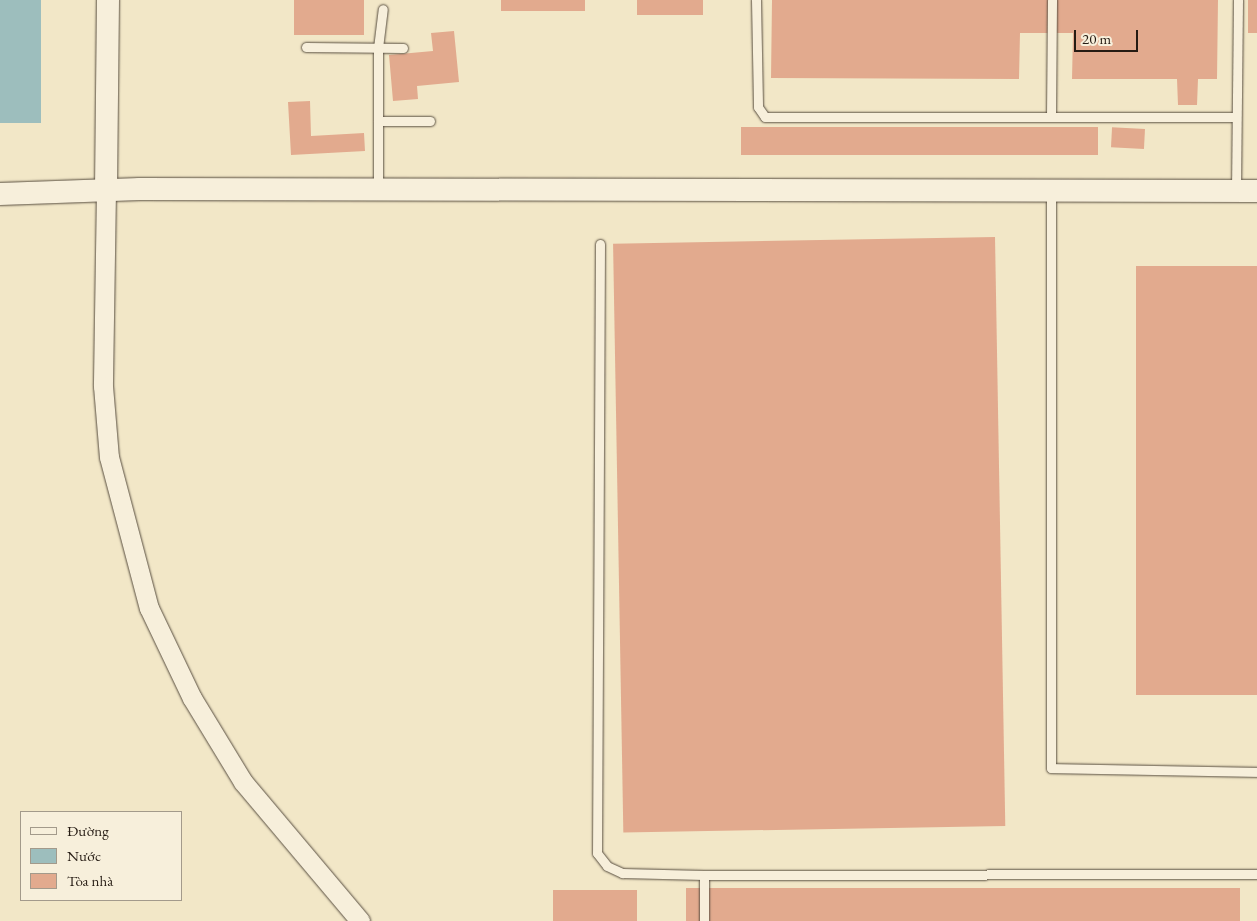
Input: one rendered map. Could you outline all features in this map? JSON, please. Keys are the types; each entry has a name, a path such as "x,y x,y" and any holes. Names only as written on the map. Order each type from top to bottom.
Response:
{"street":[{"path":"108,0 103,386 109,456 149,608 192,698 244,782 360,921"},
{"path":"0,194 106,190 1247,191"}],"lane":[{"path":"756,0 758,107 765,117 1234,117"},
{"path":"1051,116 1052,0"},
{"path":"1238,0 1234,117 1247,191"},
{"path":"378,190 378,48 383,9"},
{"path":"306,47 403,48"},
{"path":"378,120 430,121"},
{"path":"1051,190 1051,768 1257,772"},
{"path":"600,244 597,853 607,866 622,873 704,875 1257,874"},
{"path":"704,875 704,921"}],"water":[{"path":"0,0 41,0 41,123 0,123"}],"building":[{"path":"294,0 364,0 364,35 294,35"},
{"path":"501,0 585,0 585,11 501,11"},
{"path":"637,0 703,0 703,15 637,15"},
{"path":"772,0 1218,0 1217,79 1198,79 1197,105 1178,105 1177,79 1072,79 1073,33 1020,33 1019,79 771,78"},
{"path":"1248,0 1257,0 1257,33 1248,33"},
{"path":"454,31 459,82 417,86 418,99 393,101 389,55 433,51 431,33"},
{"path":"310,101 311,136 364,133 365,151 291,155 288,102"},
{"path":"741,127 1098,127 1098,155 741,155"},
{"path":"1112,127 1145,129 1144,149 1111,147"},
{"path":"995,237 1005,826 623,833 613,244"},
{"path":"1136,266 1257,266 1257,695 1136,695"},
{"path":"686,888 1240,888 1240,921 686,921"},
{"path":"553,890 637,890 637,921 553,921"}]}
